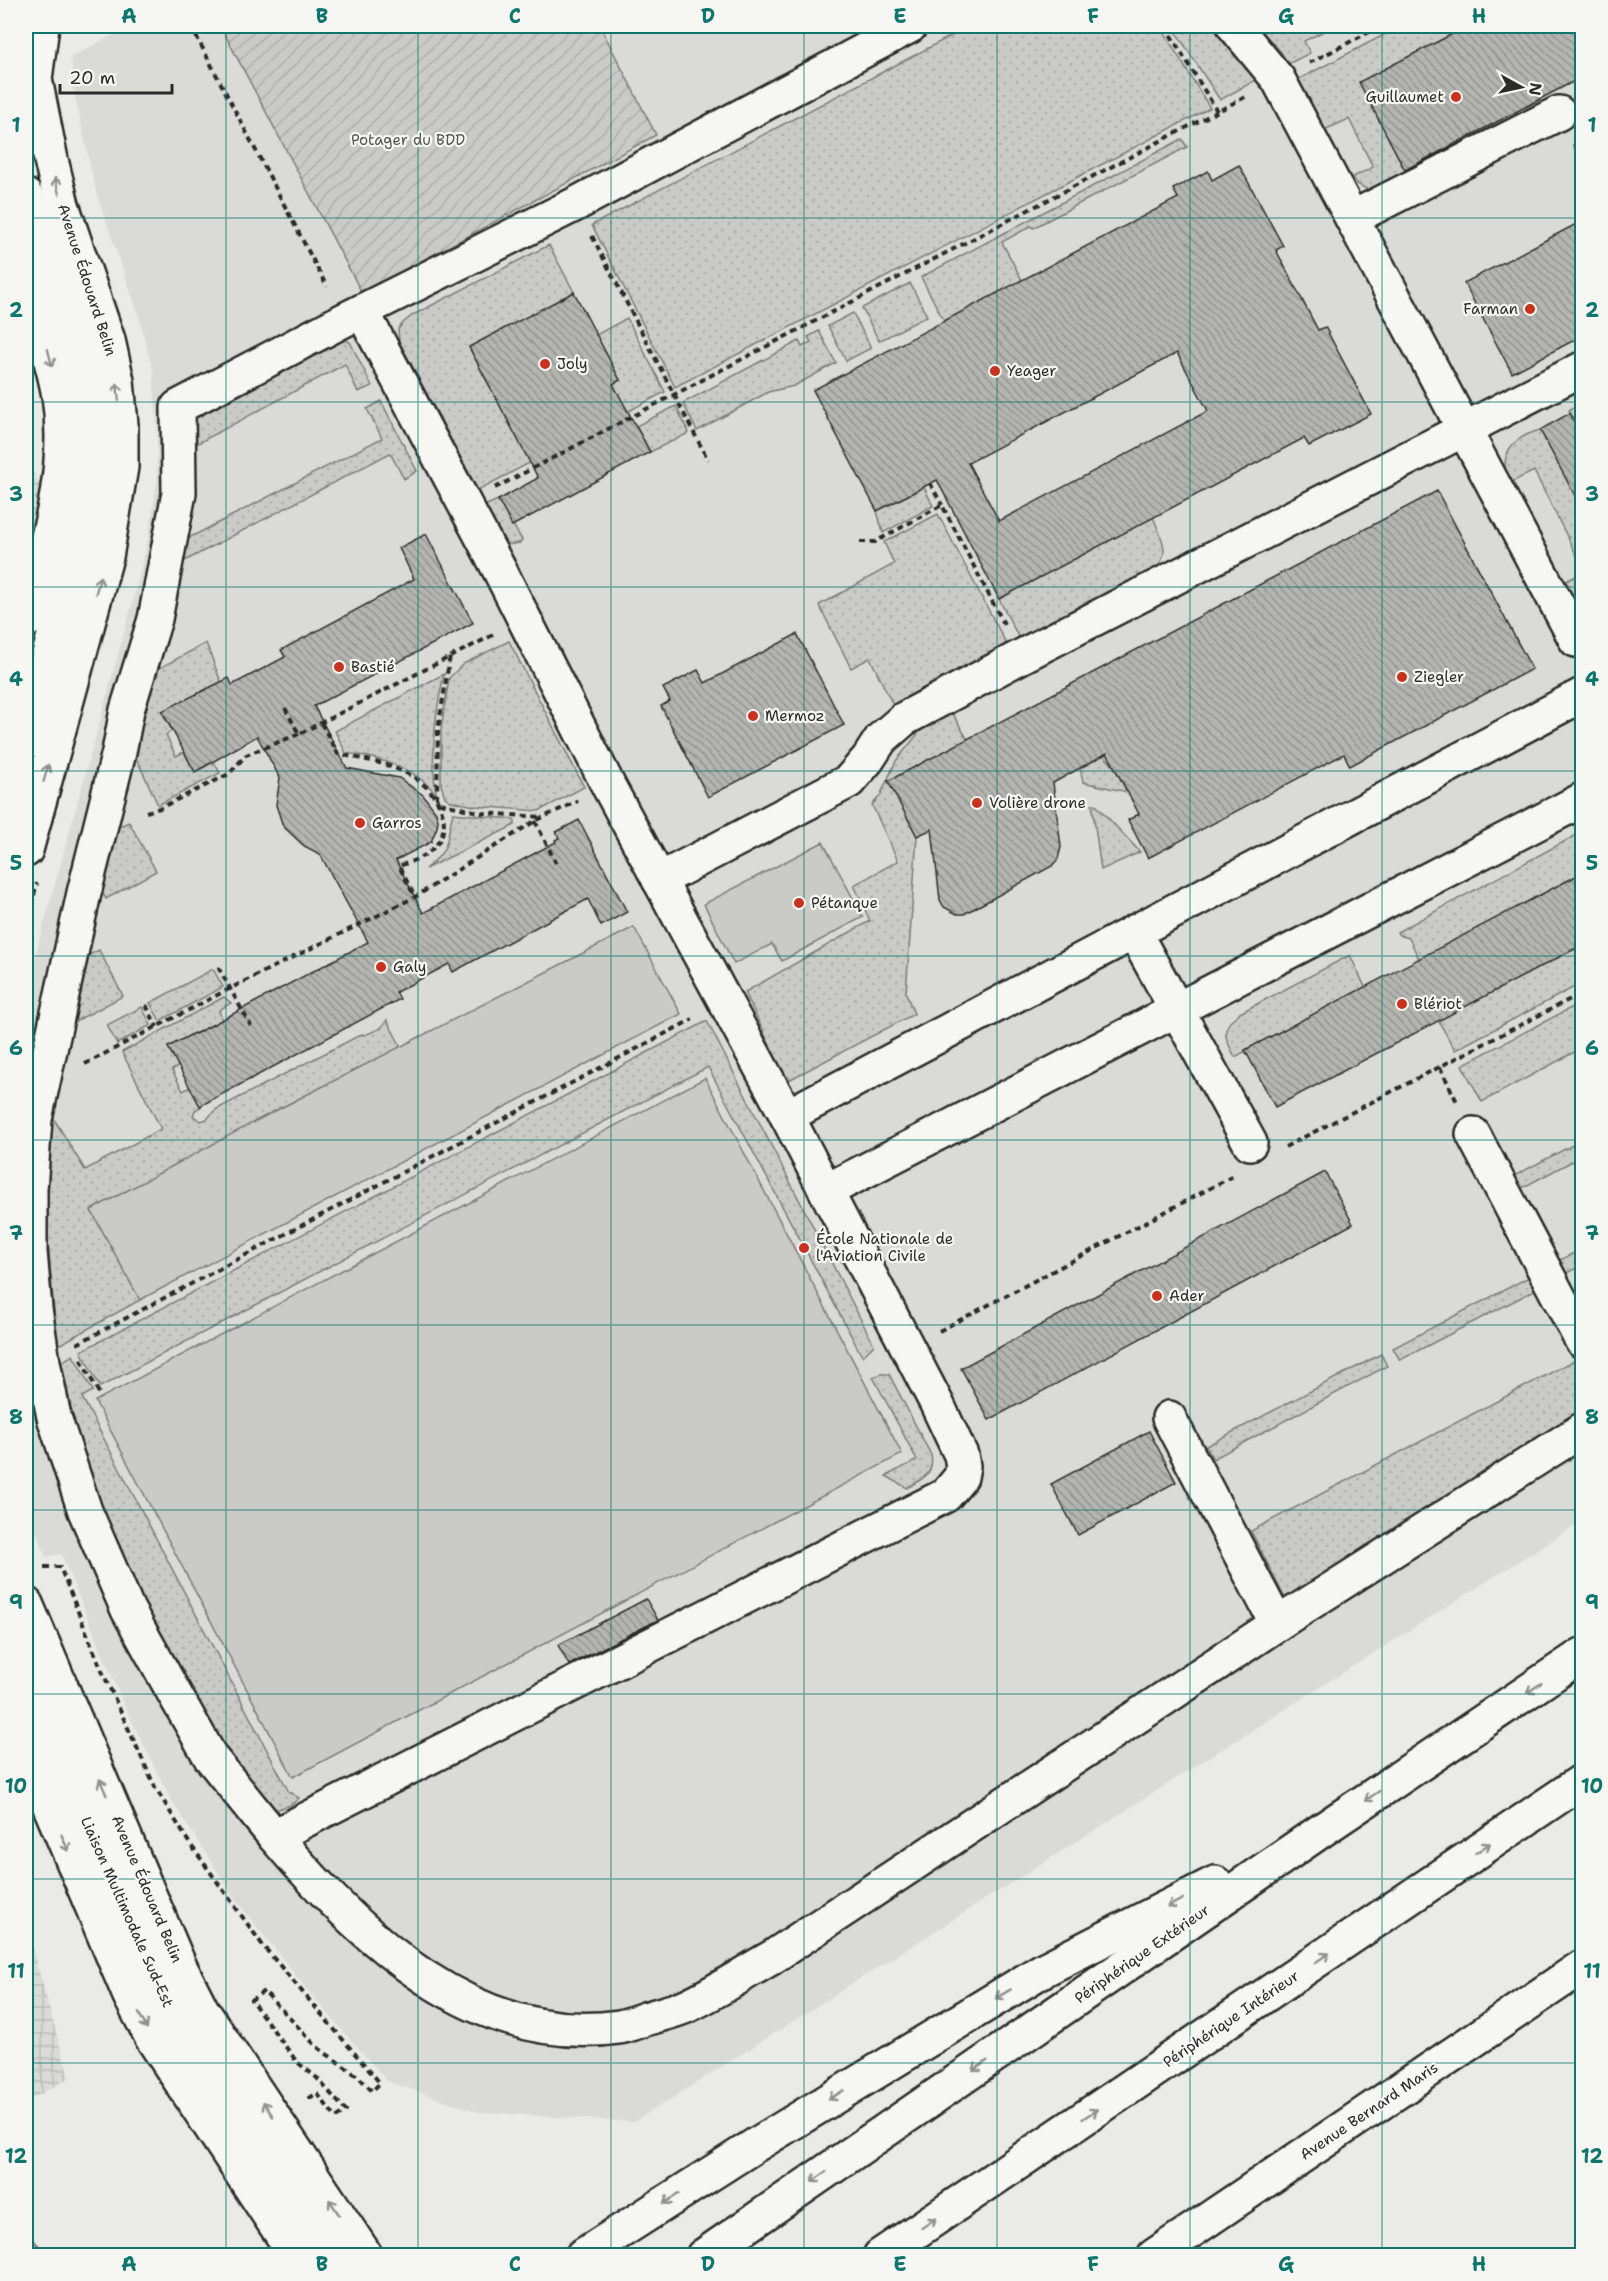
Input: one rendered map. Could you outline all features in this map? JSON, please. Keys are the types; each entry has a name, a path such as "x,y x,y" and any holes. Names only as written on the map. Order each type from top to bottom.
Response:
{"main road":[{"name":"Avenue Édouard Belin","path":"26,850 106,556 122,467 117,381 108,340 62,205 35,79 42,26"},
{"path":"910,26 576,204 178,407 179,493 155,619 127,710 35,1119 30,1189 30,1310 54,1417 85,1510 128,1610 211,1758 315,1884 369,1935 417,1972 474,2006 525,2024 568,2029 620,2027 683,2007 771,1958 1277,1624 1582,1430"},
{"path":"1234,26 1278,79 1580,643"},
{"path":"1352,218 1559,113"},
{"path":"26,196 81,352 89,404 90,463 86,505 26,742"},
{"path":"26,282 50,355 59,398 62,438 56,508 26,621"},
{"path":"274,1836 946,1495 961,1477 963,1466 961,1455 826,1191 726,1001 658,880 535,639 463,504 353,316"},
{"path":"658,880 849,781 881,739 904,719 1020,657 1582,369"},
{"path":"787,1116 1582,695"},
{"path":"826,1191 1582,800"},
{"path":"1134,932 1250,1143"},
{"path":"1473,1134 1582,1341"},
{"path":"1169,1418 1277,1624"},
{"name":"Avenue Édouard Belin","path":"26,1604 180,1967 202,2010 276,2174"},
{"name":"Périphérique Extérieur","path":"703,2256 1322,1830 1582,1655"},
{"name":"Liaison Multimodale Sud-Est","path":"26,1676 142,1953 163,1997 199,2059 331,2256"},
{"path":"26,1750 130,1996 152,2038 276,2174 366,2256"},
{"name":"Périphérique Intérieur","path":"880,2256 1582,1781"},
{"path":"582,2256 754,2146 1043,1970 1322,1830"},
{"name":"Avenue Bernard Maris","path":"1154,2256 1582,1967"},
{"path":"276,2174 296,2256"}],"path":[{"path":"191,26 353,316"},
{"path":"1165,26 1217,111"},
{"path":"463,504 1381,26"},
{"path":"576,204 708,460"},
{"path":"930,483 1020,657"},
{"path":"860,542 875,542 942,505"},
{"path":"146,812 160,808 228,774 246,755 299,734 508,627 535,639"},
{"path":"415,897 399,866 417,860 429,852 443,832 444,820 438,801 438,729 450,656"},
{"path":"285,708 299,734"},
{"path":"321,723 338,754 369,760 412,776 426,786 438,801 482,813 543,817"},
{"path":"82,1065 415,897 535,821 609,787"},
{"path":"535,821 556,863"},
{"path":"218,967 251,1026"},
{"path":"1285,1147 1582,993"},
{"path":"43,1362 726,1001"},
{"path":"146,1005 158,1027"},
{"path":"907,1348 1250,1167 1250,1143"},
{"path":"74,1346 99,1393"},
{"path":"44,1567 60,1567 102,1671 155,1787 188,1841 264,1947 380,2083 372,2091 358,2077 317,2047 264,1991 251,2000 297,2062 317,2078 346,2111 336,2118 317,2093 302,2102"}],"shaded area":[{"name":"École Nationale de l'Aviation Civile","path":"130,26 1582,26 1582,1521 634,2122 479,2112 387,2081 308,1991 236,1900 171,1800 124,1705 61,1554 46,1557 26,1506 26,990 135,593 149,535 157,483 157,427 153,371 138,313 96,192 73,87 71,57"},
{"path":"26,459 44,494 26,562"},
{"path":"26,1926 69,2078 26,2102"}],"green space":[{"name":"Potager du BDD","path":"231,26 600,26 656,135 362,293 223,31"},
{"path":"970,26 1160,26 1210,108 675,387 592,225"},
{"path":"1172,26 1212,26 1249,67 1256,80 1220,100"},
{"path":"1257,26 1334,26 1304,41 1310,53 1288,64 1281,52"},
{"path":"1401,26 1468,26 1360,82 1405,170 1540,100 1546,114 1374,193 1357,184 1353,177 1373,167 1349,119 1322,131 1295,81"},
{"path":"1182,139 1187,147 1002,242 1022,280 944,321 921,277"},
{"path":"549,245 574,292 469,347 516,435 620,380 596,335 627,318 665,392 478,490 399,341 398,329 413,315"},
{"path":"910,283 927,316 879,341 862,308"},
{"path":"853,313 871,348 846,361 828,326"},
{"path":"819,331 836,363 794,386 768,392 697,431 683,403 799,341 802,347 811,342 808,337"},
{"path":"345,340 350,342 372,386 358,392 345,364 193,446 195,419 198,416 333,343"},
{"path":"381,401 417,471 404,479 390,453 179,564 185,540 382,438 367,409"},
{"path":"1582,402 1582,437 1569,410"},
{"path":"676,406 689,433 650,452 636,426"},
{"path":"1540,430 1555,458 1582,444 1582,466 1565,475 1582,509 1582,566 1534,471 1508,484 1505,464 1510,448 1522,437"},
{"path":"924,487 933,506 883,533 877,511"},
{"path":"498,500 522,540 520,543 499,546 477,509"},
{"path":"938,514 1008,647 894,707 870,658 851,668 819,605 894,564 884,542"},
{"path":"1153,517 1164,546 1164,553 1152,573 1020,640 999,599"},
{"path":"1582,573 1582,607 1575,604 1560,584"},
{"path":"509,641 584,787 539,811 474,806 451,801 445,797 441,785 441,730 449,678 463,664"},
{"path":"206,643 221,682 162,712 172,731 166,735 176,756 184,752 195,772 214,762 220,773 158,805 134,753 156,670"},
{"path":"444,674 434,734 433,764 436,794 406,770 370,757 346,753 335,731"},
{"path":"951,711 968,740 888,781 917,836 906,993 914,1014 789,1080 780,1067 745,992 870,921 854,885 898,861 872,805 880,796 896,761 925,725"},
{"path":"1104,755 1114,767 1127,792 1083,782 1080,768"},
{"path":"1092,804 1095,804 1140,852 1101,870"},
{"path":"453,813 511,819 515,821 515,825 425,869 444,850"},
{"path":"129,822 156,871 106,899 100,889 115,828"},
{"path":"1582,832 1582,873 1419,959 1409,938 1397,932"},
{"path":"823,842 863,917 782,961 772,944 734,964 704,904"},
{"path":"634,927 681,1014 140,1300 91,1210 269,1114"},
{"path":"1582,945 1582,983 1455,1050 1438,1020"},
{"path":"99,950 123,996 74,1022 70,1014 83,958"},
{"path":"1350,955 1365,987 1235,1057 1226,1034 1228,1024 1232,1019"},
{"path":"213,969 223,987 160,1021 150,1003"},
{"path":"224,997 231,1003 219,1010 222,1020 168,1047 179,1066 172,1070 183,1091 190,1087 201,1107 195,1110 193,1116 201,1121 207,1119 215,1110 362,1034 365,1035 381,1028 387,1020 401,1047 269,1114 91,1210 140,1300 57,1346 47,1229 51,1114 85,1170 161,1129 122,1052"},
{"path":"1582,1002 1582,1048 1482,1102 1462,1065"},
{"path":"142,1007 151,1025 117,1044 107,1025"},
{"path":"707,1021 874,1345 864,1355 862,1356 708,1067 100,1387 81,1351"},
{"path":"705,1078 902,1454 293,1777 95,1401"},
{"path":"1582,1140 1582,1156 1520,1189 1514,1176"},
{"path":"1582,1249 1582,1265 1565,1274 1558,1261"},
{"path":"1531,1276 1537,1289 1400,1360 1393,1348"},
{"path":"1381,1354 1387,1366 1213,1459 1206,1446"},
{"path":"73,1355 93,1391 82,1397 289,1792 299,1798 291,1805 271,1811 222,1748 138,1597 83,1464 61,1362"},
{"path":"1575,1360 1582,1373 1582,1410 1287,1602 1251,1531"},
{"path":"889,1374 931,1455 932,1462 929,1471 922,1479 907,1488 886,1476 917,1460 873,1377"}],"water":[{"path":"26,2232 43,2250 45,2255 26,2255"}],"building":[{"name":"Guillaumet","path":"1468,26 1582,26 1582,77 1405,170 1359,82"},
{"name":"Yeager","path":"1239,165 1283,246 1276,250 1318,330 1325,327 1371,414 1309,446 1304,438 999,599 937,480 877,511 813,390 1178,198 1173,189 1208,171 1212,180","holes":["1177,353 1208,411 999,521 968,463"]},
{"name":"Farman","path":"1582,221 1582,336 1512,373 1464,283"},
{"path":"574,292 620,380 613,384 650,452 512,526 498,500 538,478 469,347"},
{"path":"1570,413 1582,437 1582,509 1540,430"},
{"name":"Ziegler","path":"1437,491 1532,669 1350,766 1344,754 1148,858 1128,820 1139,814 1107,753 1053,783 1061,847 1058,859 1052,866 964,914 957,914 944,907 940,900 932,829 917,836 888,781"},
{"path":"426,534 473,623 314,706 347,768 399,778 423,795 436,812 437,827 431,842 396,860 423,913 556,842 555,840 559,838 556,832 579,820 627,912 601,926 588,899 453,972 449,964 396,992 400,999 200,1106 168,1047 368,942 320,854 304,846 283,826 276,805 280,778 257,736 195,772 162,711 229,678 232,685 285,657 281,650 414,579 399,548"},
{"name":"Mermoz","path":"797,634 844,725 708,797 661,706 670,701 663,688 698,670 705,683"},
{"name":"Blériot","path":"1582,873 1582,945 1275,1107 1245,1050"},
{"name":"Ader","path":"1325,1172 1353,1224 989,1420 961,1368"},
{"path":"1149,1431 1176,1482 1078,1535 1051,1484"},
{"path":"646,1599 658,1620 569,1665 558,1645"}],"place":[{"name":"Guillaumet","path":"1456,97"},
{"name":"Farman","path":"1530,309"},
{"name":"Joly","path":"545,364"},
{"name":"Yeager","path":"995,371"},
{"name":"Bastié","path":"339,667"},
{"name":"Ziegler","path":"1402,677"},
{"name":"Mermoz","path":"753,716"},
{"name":"Volière drone","path":"977,803"},
{"name":"Garros","path":"360,823"},
{"name":"Pétanque","path":"799,903"},
{"name":"Galy","path":"381,967"},
{"name":"Blériot","path":"1402,1004"},
{"name":"École Nationale de l'Aviation Civile","path":"804,1248"},
{"name":"Ader","path":"1157,1296"}]}
